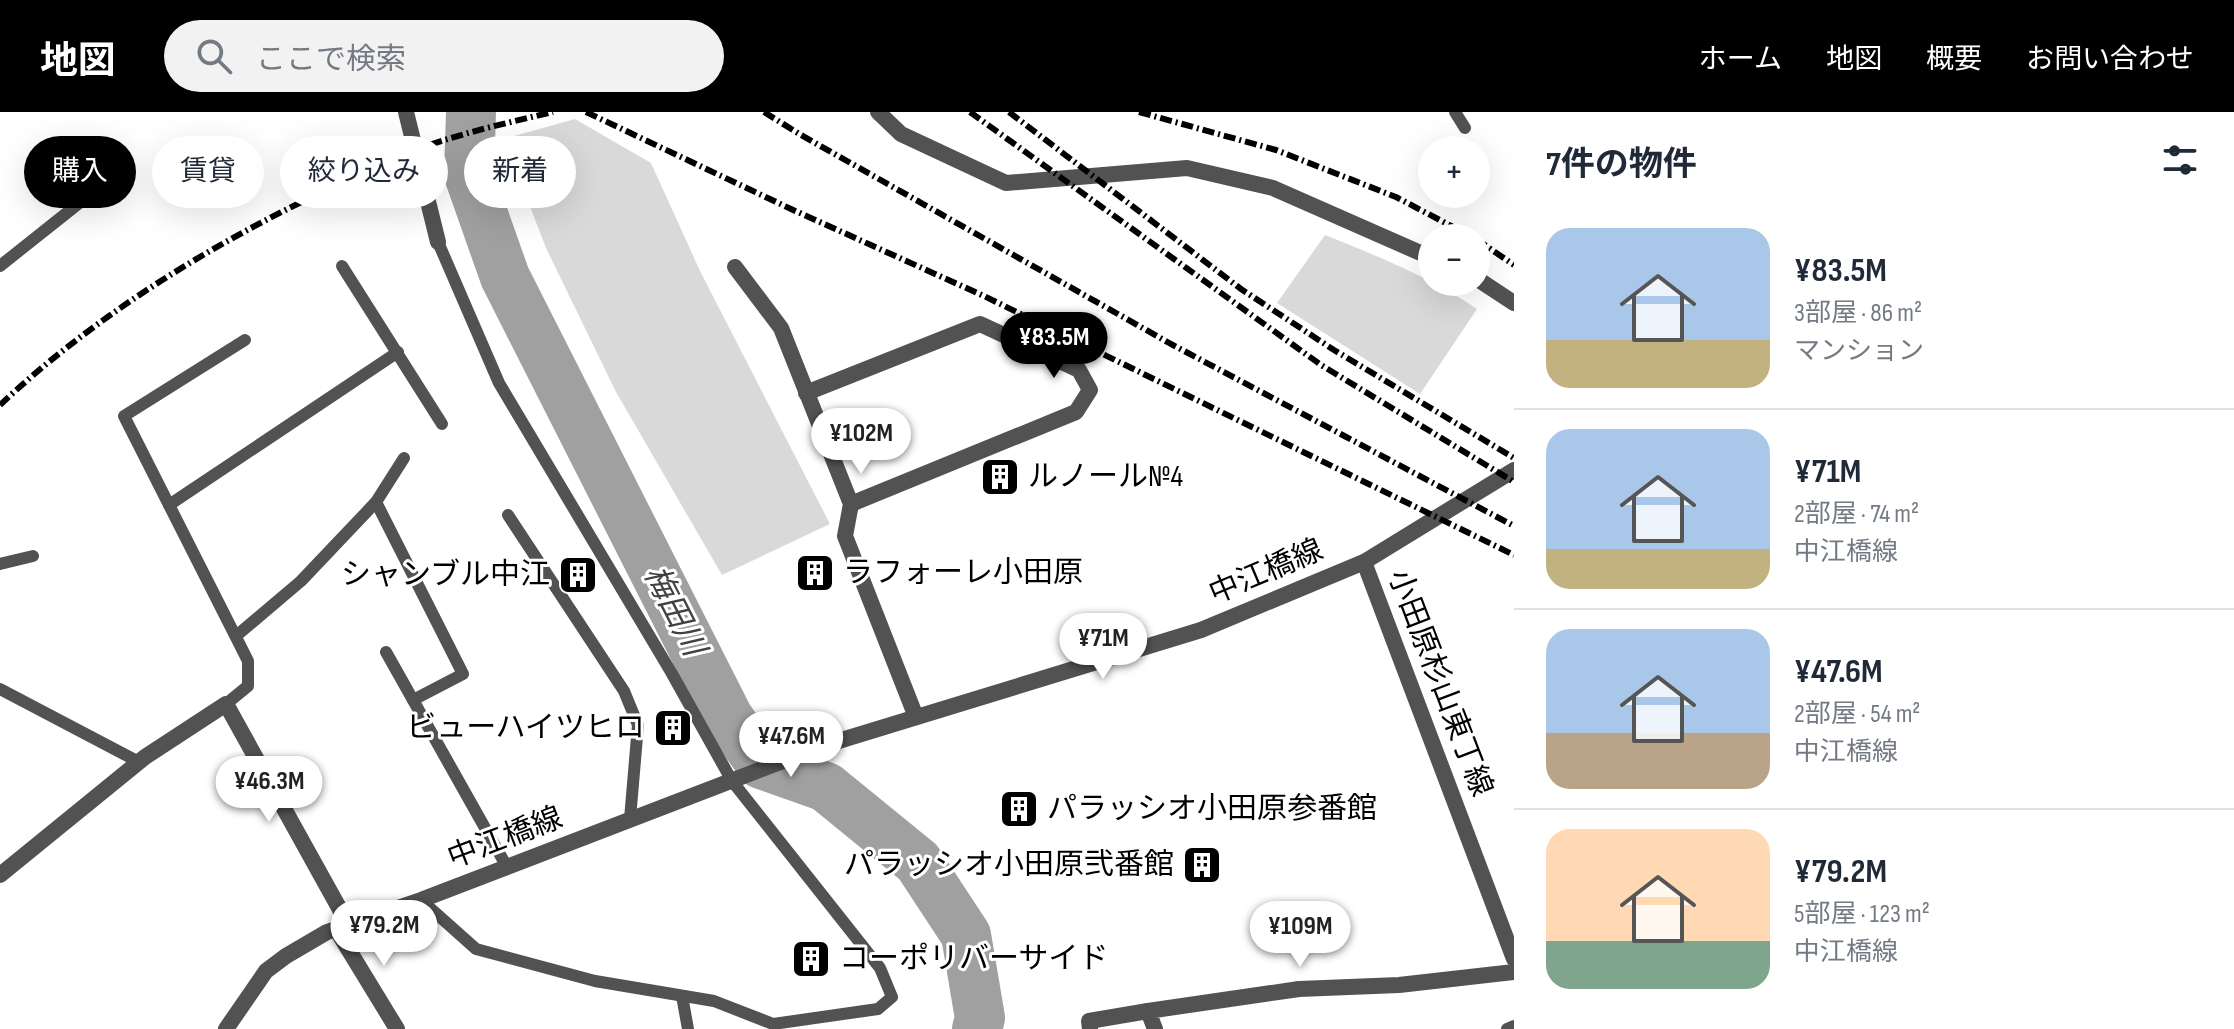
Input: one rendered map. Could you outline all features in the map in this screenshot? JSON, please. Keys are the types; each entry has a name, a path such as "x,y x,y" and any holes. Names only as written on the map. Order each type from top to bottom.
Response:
{"street":[{"path":"406,112 438,242"},
{"path":"878,112 901,134 1006,183 1187,168 1273,188 1418,252"},
{"path":"735,267 781,328 851,504 845,536 916,717"},
{"path":"1490,287 1514,303"},
{"path":"806,393 980,324 1079,370 1090,390 1076,412 851,504"},
{"name":"中江橋線","path":"226,1029 266,971 286,956 342,927 421,900 822,746 1201,630 1364,562 1514,470"},
{"name":"小田原杉山東丁線","path":"1364,562 1514,959"},
{"path":"0,875 139,762 226,704 397,1029"},
{"path":"1090,1029 1089,1021 1299,989 1399,985 1514,972"},
{"path":"1148,1011 1155,1029"}],"lane":[{"path":"1455,112 1465,128"},
{"path":"0,266 73,208"},
{"path":"421,900 476,949 595,981 714,1001 773,1024 878,1009 892,997 880,968 739,778 671,672 499,383 438,242"},
{"path":"342,266 442,424"},
{"path":"226,704 248,686 248,661 124,416 245,340"},
{"path":"169,505 398,352"},
{"path":"236,636 301,581 376,502 404,458"},
{"path":"376,502 463,674 413,700"},
{"path":"508,515 624,691 638,725 630,819"},
{"path":"0,564 33,556"},
{"path":"386,652 507,867"},
{"path":"0,689 139,762"},
{"path":"682,996 688,1029"},
{"path":"835,1015 837,1029"},
{"path":"1507,1029 1514,1026"}],"shaded area":[{"path":"575,119 651,163 700,271 830,524 722,575 616,392 546,248 531,208 576,208 576,136 515,136"},
{"path":"1325,235 1418,275 1418,296 1457,296 1477,309 1420,394 1277,303"}],"waterway":[{"name":"梅田川","path":"471,112 469,175 505,277 728,717 761,764 826,787 918,862 966,935 980,1018 977,1029"}],"railway":[{"path":"0,405 35,373 111,315 192,262 276,215 412,151 464,134 553,112"},
{"path":"586,112 984,296 1514,555"},
{"path":"764,112 1171,344 1514,526"},
{"path":"970,112 1321,365 1514,482"},
{"path":"1009,112 1241,289 1334,350 1514,458"},
{"path":"1139,112 1276,150 1396,197 1447,224"},
{"path":"1490,249 1514,265"}],"place":[{"name":"ルノール№4","path":"1000,477"},
{"name":"ラフォーレ小田原","path":"815,573"},
{"name":"シャンブル中江","path":"578,575"},
{"name":"ビューハイツヒロ","path":"673,728"},
{"name":"パラッシオ小田原参番館","path":"1019,809"},
{"name":"パラッシオ小田原弐番館","path":"1202,865"},
{"name":"コーポリバーサイド","path":"811,959"}]}
